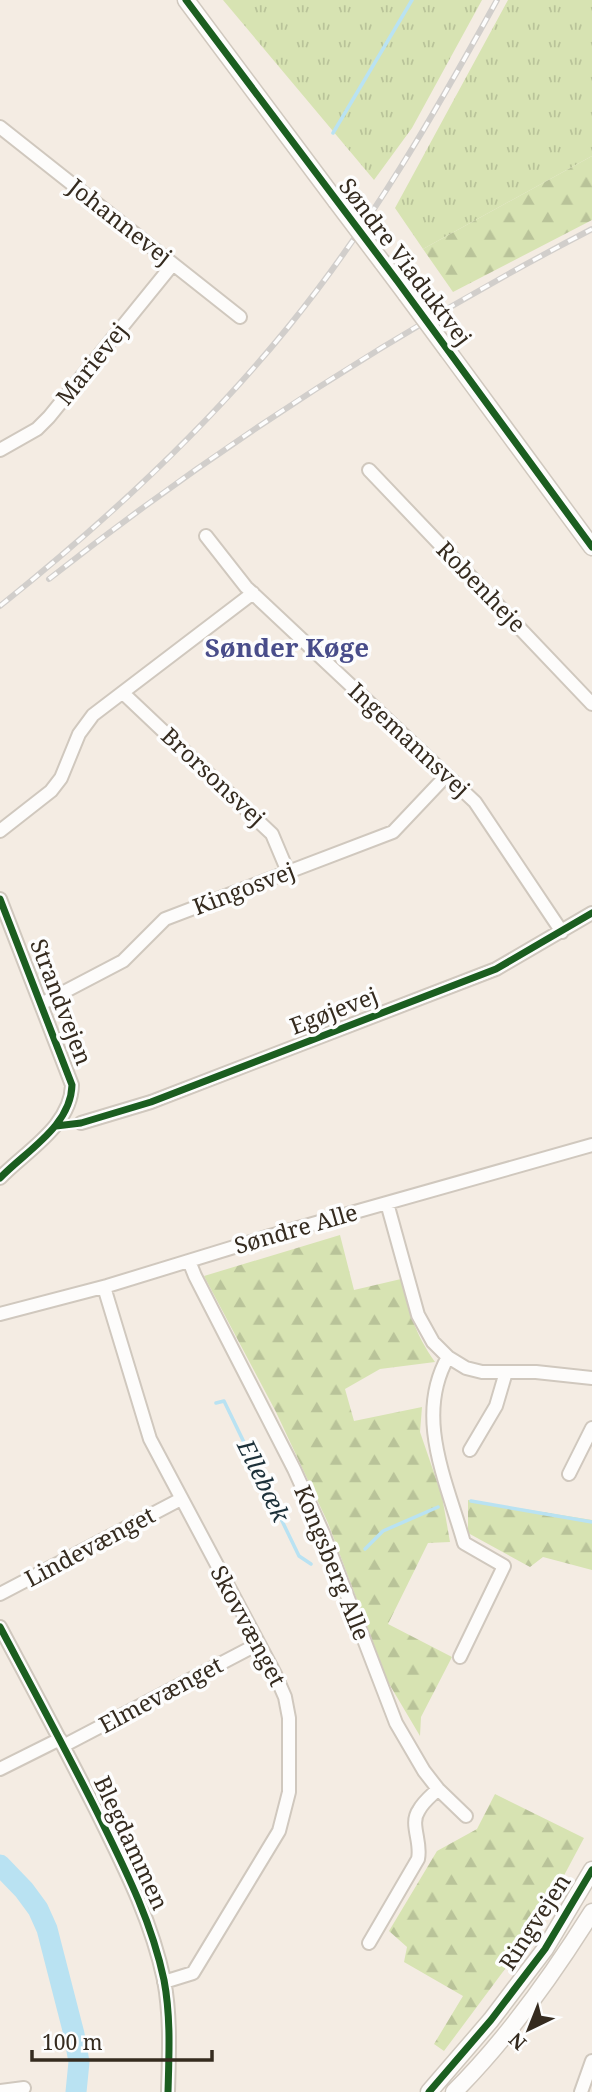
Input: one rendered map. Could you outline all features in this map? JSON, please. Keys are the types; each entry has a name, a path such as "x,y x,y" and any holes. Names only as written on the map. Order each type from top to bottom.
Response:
{"main road":[{"name":"Søndre Viaduktvej","path":"186,0 592,547"},
{"name":"Ringvejen","path":"429,2092 491,2020 545,1949 592,1870"},
{"name":"Ringvejen","path":"454,2092 512,2026 563,1959 592,1912"}],"street":[{"name":"Johannevej","path":"0,127 240,317"},
{"name":"Marievej","path":"0,450 36,429 49,417 173,264"},
{"name":"Robenheje","path":"369,470 592,704"},
{"name":"Ingemannsvej","path":"206,536 253,593 475,802 562,932"},
{"path":"0,831 51,791 61,778 79,734 93,715 253,593"},
{"name":"Brorsonsvej","path":"123,693 272,834 288,872"},
{"name":"Kingosvej","path":"41,1004 123,961 165,919 393,832 446,776"},
{"name":"Strandvejen","path":"0,899 68,1071 72,1093 56,1126 0,1178"},
{"name":"Egøjevej","path":"81,1123 151,1102 489,972 592,913"},
{"name":"Søndre Alle","path":"0,1314 104,1287 592,1145"},
{"path":"387,1203 418,1315 433,1342 448,1357 482,1372 536,1372 592,1378"},
{"name":"Kongsberg Alle","path":"189,1261 313,1512 396,1724 424,1771 466,1816"},
{"name":"Skovvænget","path":"104,1287 143,1421 285,1697 289,1718 289,1792 279,1831 192,1973 164,1982"},
{"path":"448,1357 434,1387 431,1411 433,1433 444,1476 464,1543 503,1566 460,1657"},
{"path":"470,1450 496,1406 506,1372"},
{"path":"569,1474 592,1428"},
{"name":"Lindevænget","path":"0,1594 181,1499"},
{"name":"Blegdammen","path":"0,1627 139,1898 156,1947 168,2007 168,2092"},
{"name":"Elmevænget","path":"0,1769 61,1743 258,1644"},
{"path":"369,1943 418,1859 421,1848 414,1823 418,1811 438,1789"},
{"path":"581,2092 592,2061"},
{"path":"0,2091 24,2088"}],"green space":[{"path":"223,0 482,0 412,128 374,180"},
{"path":"508,0 592,0 592,156 423,249 395,208"},
{"path":"592,156 592,220 453,292 423,249"},
{"path":"340,1235 354,1290 401,1279 417,1332 435,1362 380,1369 345,1389 354,1421 422,1407 420,1432 442,1496 450,1542 428,1543 388,1624 452,1657 421,1717 420,1736 388,1682 328,1523 276,1412 204,1276"},
{"path":"468,1500 592,1520 592,1570 543,1557 530,1567 468,1533"},
{"path":"495,1794 584,1838 537,1926 444,2051 434,2044 463,1996 404,1962 407,1947 389,1931 437,1851 477,1829"}],"waterway":[{"path":"333,133 412,0"},
{"name":"Ellebæk","path":"216,1403 224,1401 299,1556 311,1564"},
{"name":"Ellebæk","path":"471,1501 592,1522"},
{"name":"Ellebæk","path":"365,1549 383,1531 438,1507"},
{"path":"0,1865 38,1909 47,1929 79,2062 76,2092"}],"railway":[{"path":"0,606 78,542 152,474 223,402 289,326 319,288 400,168 497,0"},
{"path":"49,579 179,482 312,391 450,307 592,229"}],"cycle path":[{"path":"186,0 398,282 592,547"},
{"path":"0,899 72,1085 70,1100 56,1125 0,1178"},
{"path":"56,1126 81,1123 151,1102 496,969 592,913"},
{"path":"0,1627 97,1812 127,1873 152,1936 164,1980 168,2008 168,2092"},
{"path":"429,2092 491,2020 545,1949 592,1870"}],"district":[{"name":"Sønder Køge","path":"287,648"}]}
